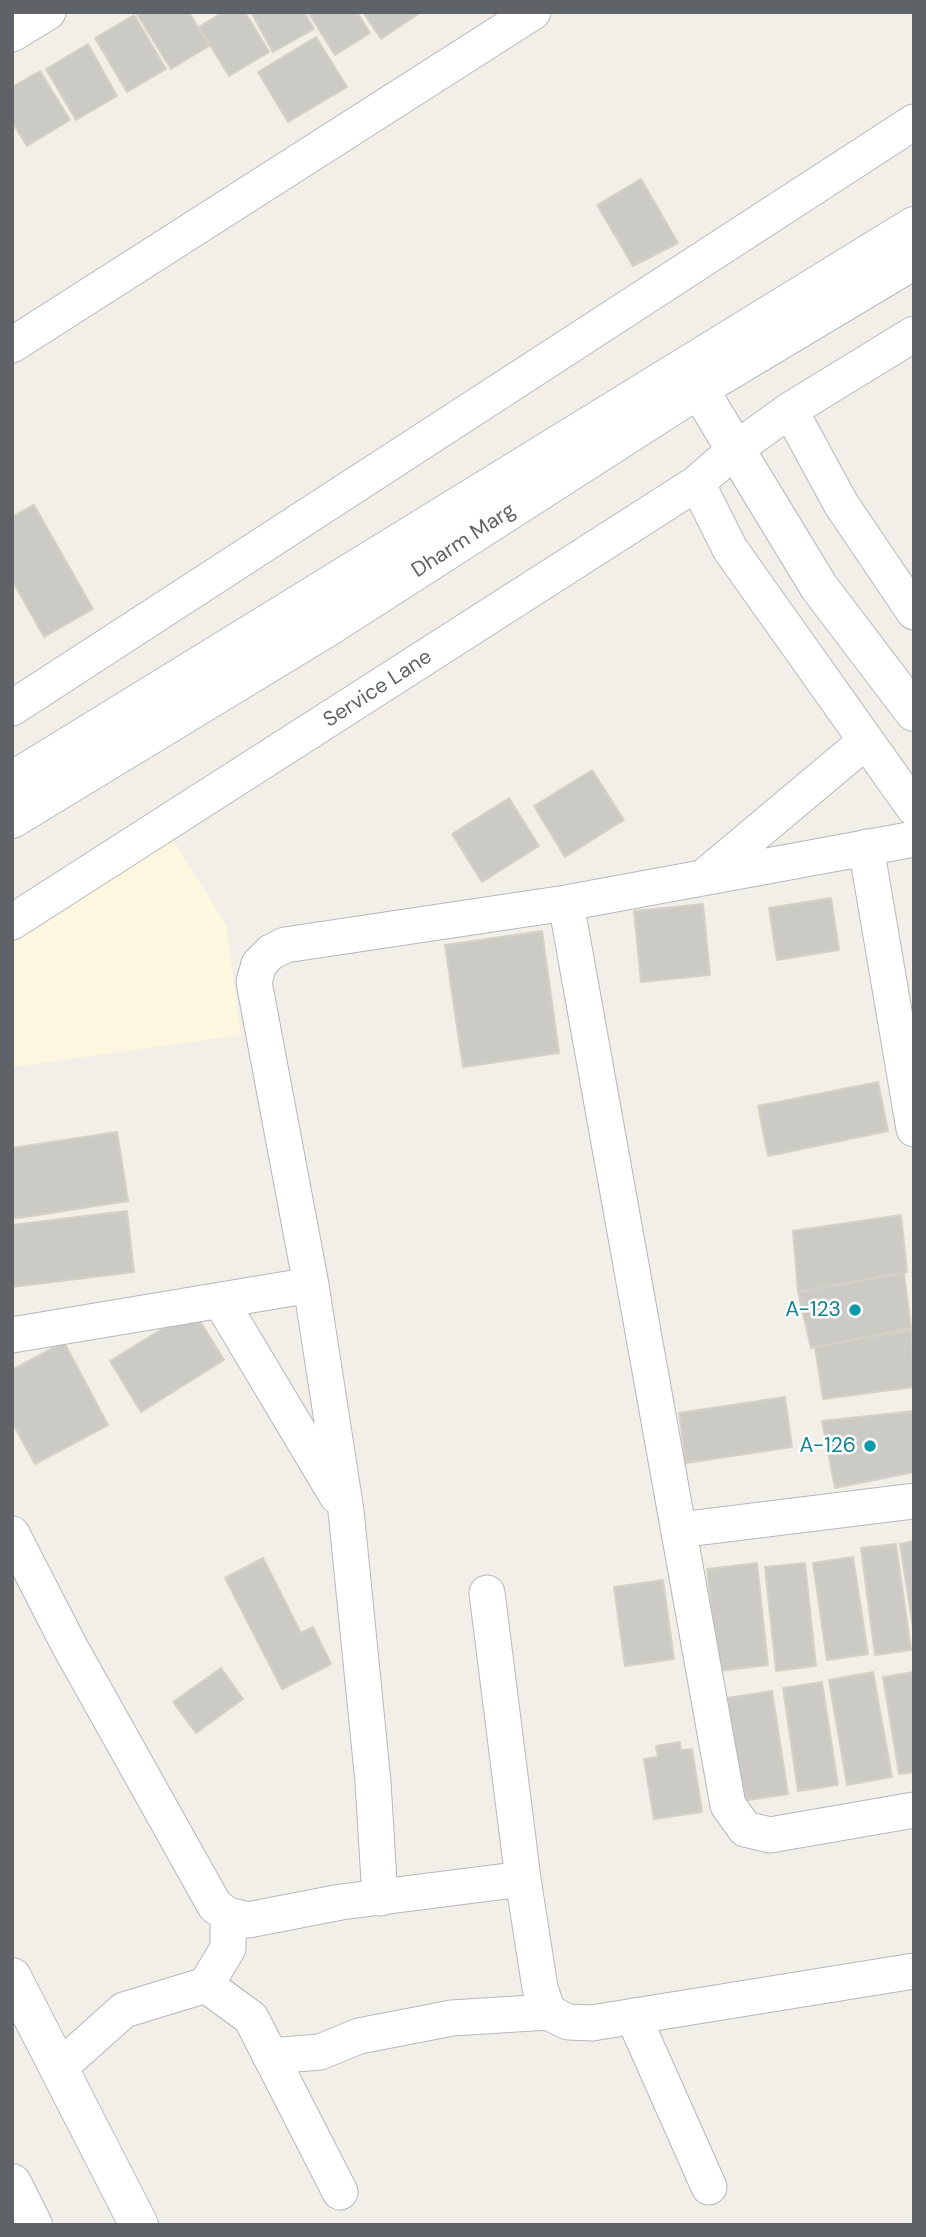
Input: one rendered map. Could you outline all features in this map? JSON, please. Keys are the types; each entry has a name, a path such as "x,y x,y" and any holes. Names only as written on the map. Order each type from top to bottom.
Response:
{"main road":[{"name":"Dharm Marg","path":"12,819 328,627 914,226"},
{"name":"Dharm Marg","path":"12,781 692,377 914,260"},
{"path":"692,377 819,587 914,712"},
{"path":"12,1978 139,2225"},
{"path":"12,2183 33,2225"}],"street":[{"path":"12,34 48,12"},
{"path":"12,345 533,12"},
{"path":"12,708 914,122"},
{"name":"Service Lane","path":"12,922 697,483 737,448 790,411 914,334"},
{"path":"790,411 841,504 914,612"},
{"path":"697,483 730,549 914,808"},
{"path":"702,878 866,741"},
{"path":"380,1898 373,1782 346,1511 311,1285 254,982 259,964 271,952 285,945 566,903 914,839"},
{"path":"866,848 914,1129"},
{"path":"566,903 728,1805 745,1829 770,1835 914,1810"},
{"path":"12,1335 311,1285"},
{"path":"220,1300 346,1511"},
{"path":"680,1530 914,1502"},
{"path":"12,1534 69,1645 215,1906 228,1915 248,1920 380,1898 523,1879"},
{"path":"486,1593 523,1879 540,1988 548,2012"},
{"path":"59,2068 124,2010 206,1985 228,1948 228,1915"},
{"path":"270,2056 320,2052 359,2036 442,2020 497,2013 548,2012 568,2022 592,2023 914,1971"},
{"path":"206,1985 251,2018 340,2192"},
{"path":"633,2016 709,2188"}],"shaded area":[{"path":"161,820 226,925 241,1035 12,1067 12,918"}],"building":[{"path":"189,12 209,46 171,69 137,14"},
{"path":"223,12 245,12 269,52 229,76 199,27"},
{"path":"251,12 304,12 314,29 273,52"},
{"path":"308,12 357,12 370,33 335,55"},
{"path":"363,12 421,12 381,39"},
{"path":"134,15 166,69 127,92 95,38"},
{"path":"316,37 347,87 288,122 258,72"},
{"path":"88,44 117,96 76,120 46,69"},
{"path":"40,71 70,120 27,146 12,122 12,87"},
{"path":"641,179 678,243 633,266 597,205"},
{"path":"34,505 93,609 44,637 12,580 12,517"},
{"path":"592,770 624,820 565,857 534,806"},
{"path":"509,798 539,846 482,882 452,834"},
{"path":"831,898 839,950 777,960 769,908"},
{"path":"703,904 710,975 641,982 634,911"},
{"path":"542,931 559,1053 463,1067 445,945"},
{"path":"878,1082 888,1131 768,1156 758,1106"},
{"path":"117,1132 128,1201 12,1219 12,1148"},
{"path":"127,1211 134,1272 12,1287 12,1225"},
{"path":"901,1215 907,1272 798,1292 793,1231"},
{"name":"A-123","path":"904,1273 911,1328 811,1348 798,1292"},
{"path":"193,1310 224,1360 141,1412 110,1361"},
{"path":"911,1330 914,1387 823,1399 815,1347"},
{"path":"64,1342 108,1425 35,1464 12,1422 12,1370"},
{"path":"785,1397 792,1447 686,1463 679,1413"},
{"name":"A-126","path":"914,1411 914,1472 835,1488 822,1421"},
{"path":"914,1541 914,1634 900,1544"},
{"path":"896,1544 911,1650 875,1655 861,1548"},
{"path":"853,1557 868,1654 827,1660 813,1563"},
{"path":"263,1558 301,1633 313,1627 331,1664 282,1689 225,1578"},
{"path":"757,1563 768,1665 719,1671 707,1569"},
{"path":"805,1563 816,1666 776,1671 765,1567"},
{"path":"663,1580 674,1659 625,1666 614,1587"},
{"path":"221,1668 243,1699 196,1733 173,1702"},
{"path":"873,1672 892,1777 847,1785 829,1680"},
{"path":"914,1672 914,1772 899,1774 883,1677"},
{"path":"822,1682 838,1785 798,1791 783,1688"},
{"path":"772,1691 788,1794 742,1801 727,1698"},
{"path":"680,1742 681,1750 692,1749 702,1812 654,1819 644,1759 658,1757 656,1746"}],"place":[{"name":"A-123","path":"855,1310"},
{"name":"A-126","path":"870,1446"}]}
